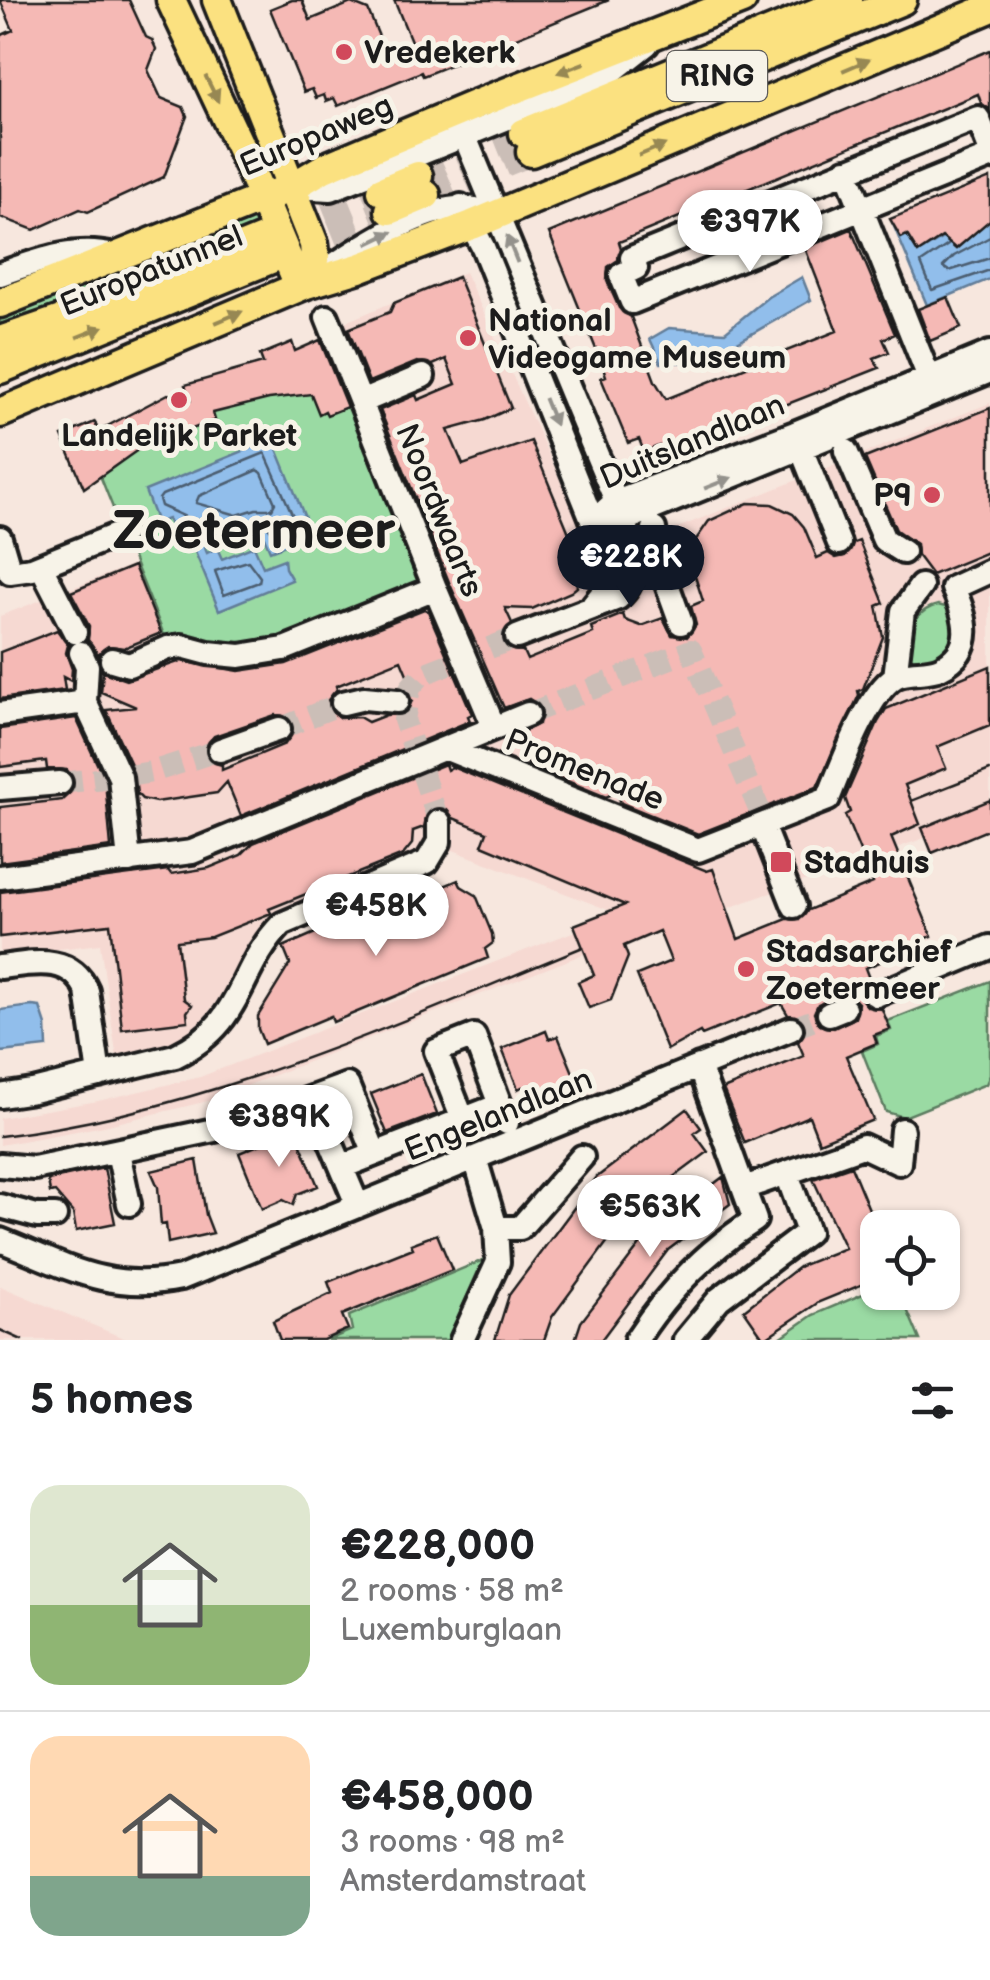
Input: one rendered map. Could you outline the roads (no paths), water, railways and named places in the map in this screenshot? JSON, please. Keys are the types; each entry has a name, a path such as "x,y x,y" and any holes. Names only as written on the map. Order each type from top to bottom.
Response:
{"main road":[{"path":"171,0 294,276 306,284"},
{"path":"217,0 314,244 315,256 306,284"},
{"name":"Europaweg","path":"0,303 262,199 324,168 459,124 742,0"},
{"name":"RING","path":"848,0 528,142 902,0"},
{"path":"0,412 990,8"},
{"path":"386,200 422,185"},
{"name":"Europatunnel","path":"0,342 269,248 0,369"}],"street":[{"path":"990,149 978,118 632,258 636,268 621,275 632,302 990,158"},
{"path":"459,124 476,169 477,215 610,572 609,584 594,605"},
{"name":"Europaweg","path":"459,124 434,148 458,155 476,169"},
{"path":"292,186 331,188 434,148"},
{"path":"846,170 932,386"},
{"path":"477,215 619,511 635,574 629,589 618,598 517,637"},
{"path":"0,292 0,274 48,257 93,251 114,256"},
{"name":"Noordwaarts","path":"327,317 494,727"},
{"name":"Duitslandlaan","path":"932,386 990,352"},
{"name":"Duitslandlaan","path":"594,521 932,386 990,371"},
{"path":"361,402 423,376"},
{"path":"798,441 839,542"},
{"path":"846,451 884,540 930,582 953,588 990,571"},
{"path":"654,529 659,562 681,623"},
{"path":"0,538 5,581 124,532"},
{"path":"0,877 122,862 119,783 85,702 81,650 40,566"},
{"path":"794,906 762,819 828,798 867,711 895,677 903,611 914,568"},
{"path":"81,650 118,656 129,665 182,646 240,656 284,649 435,588"},
{"path":"895,677 940,668 960,649 967,631 966,614 953,588"},
{"path":"343,703 364,698 396,701"},
{"path":"0,714 85,702"},
{"name":"Promenade","path":"122,862 192,852 528,714"},
{"path":"220,750 279,729"},
{"name":"Promenade","path":"447,748 698,850 762,819"},
{"path":"0,788 60,783"},
{"path":"0,1096 175,1056 202,1041 230,1013 268,939 282,924 427,862 439,842 439,822"},
{"path":"876,995 990,948"},
{"path":"0,967 42,962 73,970 81,978 87,991 99,1075"},
{"name":"Engelandlaan","path":"7,1243 114,1282 142,1284 181,1278 792,1029"},
{"path":"342,1167 463,1120 504,1114 474,1036 436,1051 463,1120"},
{"path":"636,1340 653,1314 709,1252 754,1220 699,1066"},
{"path":"0,1165 34,1168 238,1125 347,1085 375,1154"},
{"path":"313,1100 358,1206"},
{"path":"744,1188 863,1146 900,1164 902,1130"},
{"path":"118,1152 130,1204"},
{"path":"462,1340 498,1262 496,1228 475,1158"},
{"path":"496,1228 520,1228 582,1158"},
{"path":"685,1340 720,1300 808,1232 787,1174"},
{"path":"0,1206 55,1216"},
{"path":"7,1243 23,1212"}],"water":[{"path":"990,209 990,279 927,305 893,224 914,231 923,250"},
{"path":"802,277 811,300 711,357 695,362 661,363 650,339 669,328 725,332 768,297"},
{"path":"273,439 312,535 270,551 261,530 229,543 225,533 214,537 209,527 188,535 184,525 173,529 168,519 157,523 145,491"},
{"path":"203,543 207,553 217,548 222,559 254,546 263,567 284,559 292,580 219,610 193,547"},
{"path":"40,1007 47,1047 0,1052 0,1010"}],"tunnel":[{"path":"418,176 524,133"},
{"path":"426,195 531,152"},
{"path":"286,230 382,191"},
{"path":"293,249 390,210"},
{"path":"439,822 404,720 410,688 421,675 517,637"},
{"path":"528,714 691,650 759,809"},
{"path":"279,729 343,703"},
{"path":"128,776 220,750"},
{"path":"60,783 106,778"},
{"path":"791,1029 829,1014"}],"tram line":[{"path":"911,801 990,770"},
{"path":"0,1136 76,1124 225,1086 370,1034 583,947"},
{"path":"0,1330 22,1340"}],"place":[{"name":"Vredekerk","path":"344,52"},
{"name":"National Videogame Museum","path":"468,338"},
{"name":"Landelijk Parket","path":"179,400"},
{"name":"P9","path":"932,495"},
{"name":"Stadhuis","path":"781,862"},
{"name":"Stadsarchief Zoetermeer","path":"746,969"}],"district":[{"name":"Zoetermeer","path":"254,530"}]}
